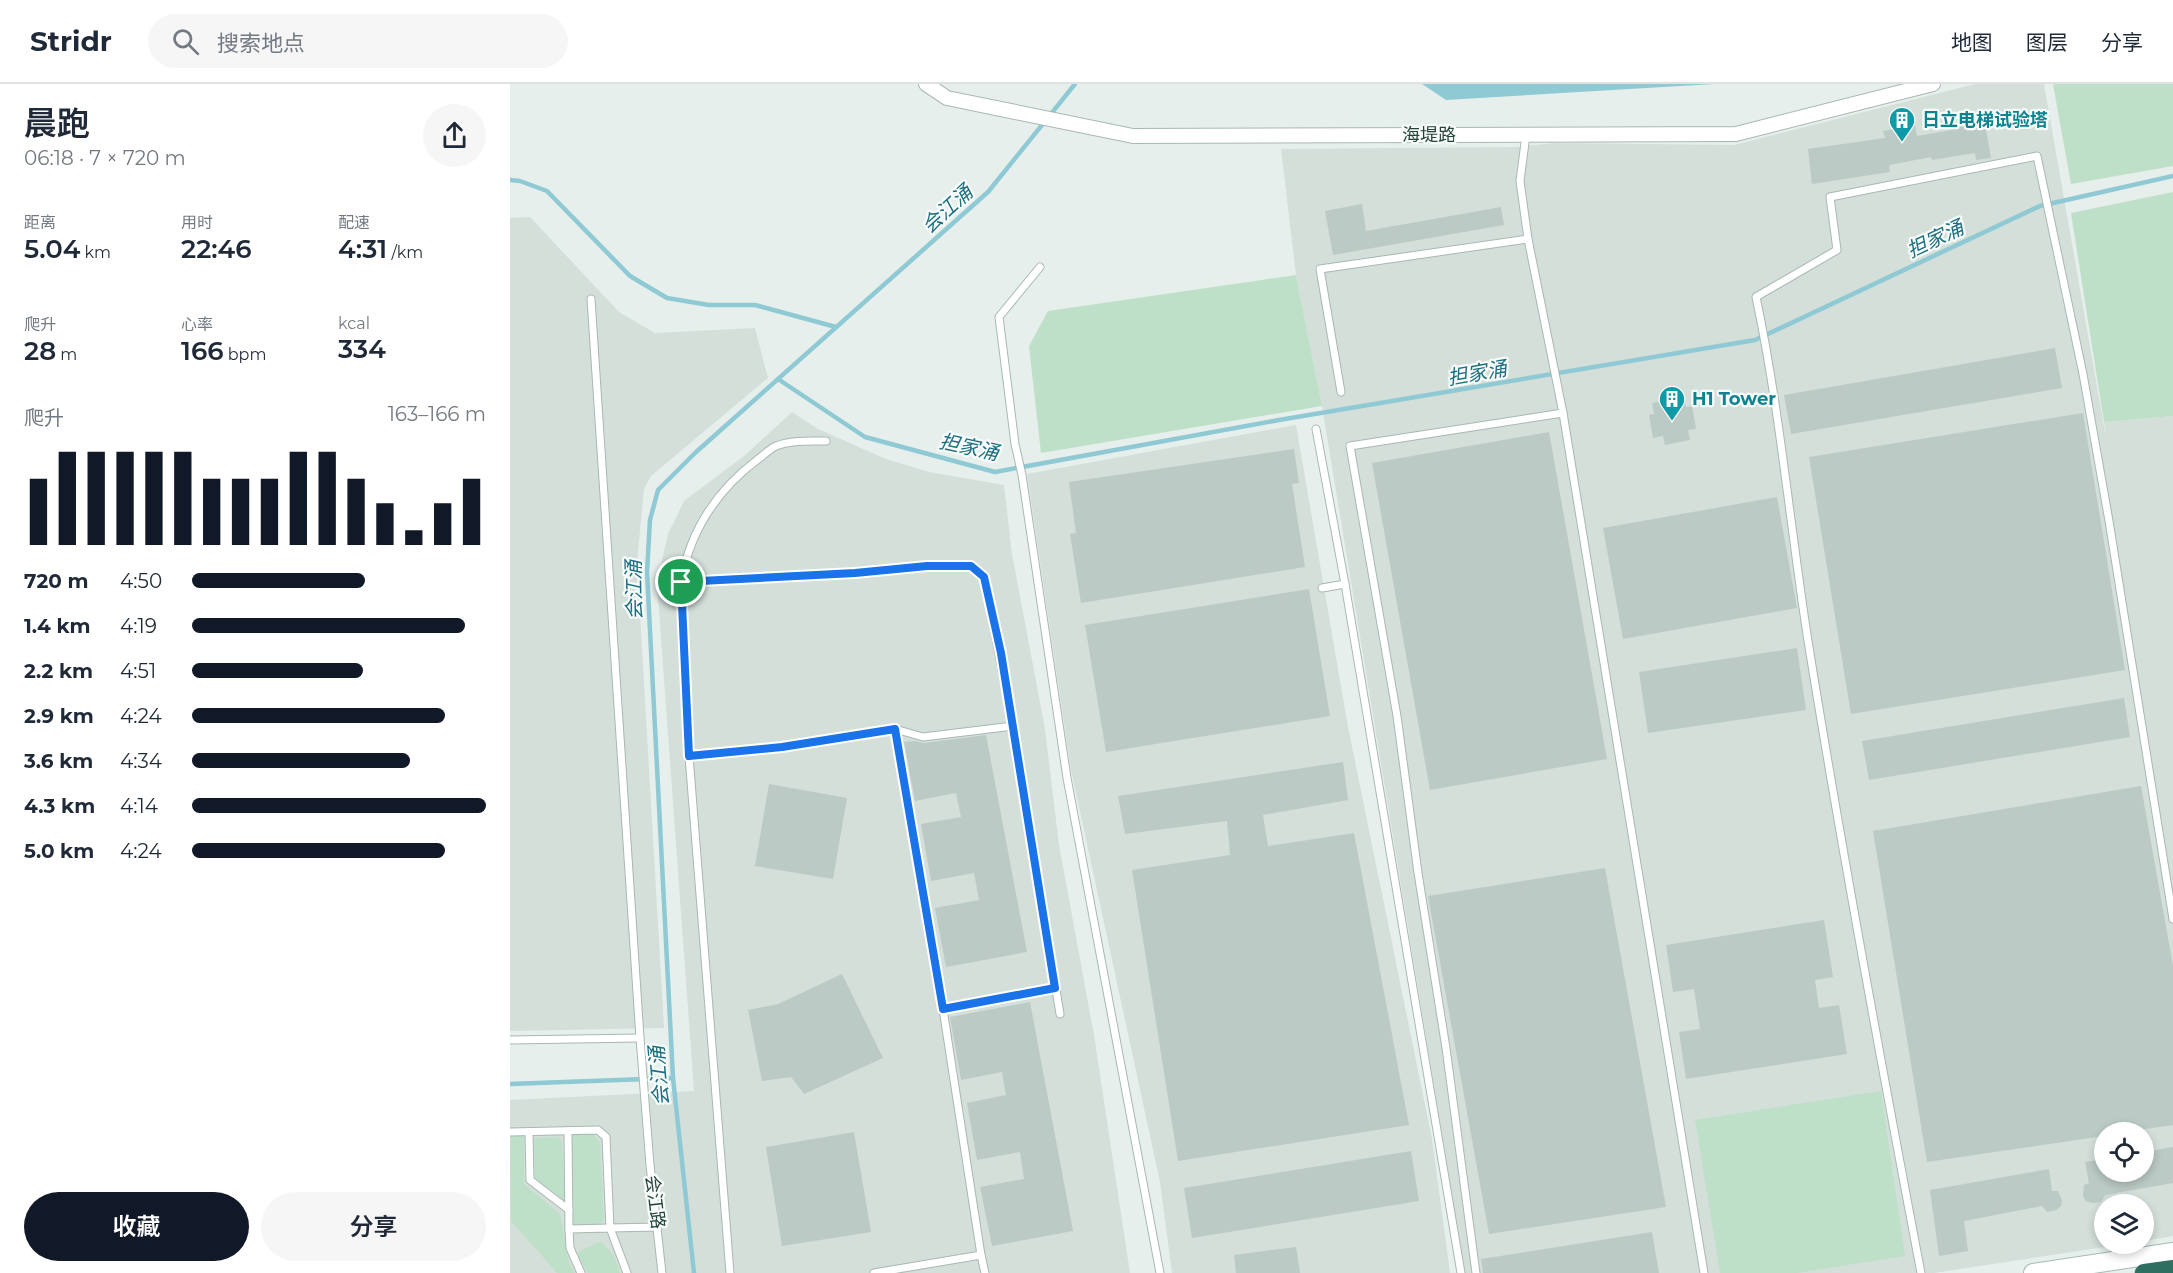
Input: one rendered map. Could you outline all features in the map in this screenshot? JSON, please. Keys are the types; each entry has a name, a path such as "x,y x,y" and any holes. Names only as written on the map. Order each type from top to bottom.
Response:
{"highway":[{"path":"2144,1273 2173,1269"}],"main road":[{"path":"2033,1273 2173,1252"},
{"path":"2151,1256 2170,1260 2173,1263"}],"street":[{"name":"海堤路","path":"926,84 947,98 1133,136 1736,134 1933,84"}],"lane":[{"path":"1526,135 1520,181 1528,239 1563,412 1704,1273"},
{"path":"1921,1273 1871,1005 1809,643 1766,345 1756,297 1837,250 1830,197 2037,156 2083,374 2173,919"},
{"path":"1341,392 1320,269 1528,239"},
{"path":"1040,267 999,317 1015,444 1022,475 1067,778 1160,1273"},
{"name":"会江路","path":"591,299 640,1038 650,1165 662,1273"},
{"path":"1476,1273 1446,1048 1418,873 1397,716 1350,446 1563,412"},
{"path":"1316,429 1345,584 1461,1273"},
{"path":"730,1273 689,756 681,582 686,556 720,492 741,472 775,447 798,441 826,441"},
{"path":"681,582 855,573 927,566 971,566 984,577 1013,726 1060,1014"},
{"path":"1322,588 1345,584"},
{"path":"689,756 782,747 895,729 923,737 1013,726"},
{"path":"895,729 985,1273"},
{"path":"943,1009 1055,988"},
{"path":"510,1040 640,1038"},
{"path":"510,1132 598,1130 606,1137 610,1228 627,1273"},
{"path":"567,1131 570,1248 581,1273"},
{"path":"529,1132 530,1180 569,1210"},
{"path":"569,1229 658,1227"},
{"path":"874,1273 981,1255"}],"shaded area":[{"path":"1975,84 2044,84 2106,438 2104,422 2173,416 2173,1236 2154,1239 2154,1194 2094,1194 2094,1249 1934,1273 1465,1273 1322,406 1296,275 1281,149 1515,147 1556,143 1734,145"},
{"path":"530,217 619,312 655,333 755,328 768,378 651,476 644,489 637,562 664,1028 510,1031 510,218"},
{"path":"792,412 818,429 886,459 929,472 1004,485 1012,554 1045,729 1059,845 1094,1035 1130,1273 510,1273 510,1100 694,1091 657,583 668,534 684,501 744,456"},
{"path":"1296,425 1348,727 1432,1139 1450,1273 1172,1273 1160,1182 1071,770 1027,474"}],"green space":[{"path":"2053,84 2173,84 2173,166 2071,184"},
{"path":"2173,192 2173,416 2104,422 2071,213"},
{"path":"1296,275 1322,406 1041,453 1029,346 1048,311"},
{"path":"1881,1091 1905,1256 1797,1273 1720,1273 1695,1120"},
{"path":"593,1134 600,1142 604,1219 599,1226 574,1226 572,1135"},
{"path":"510,1136 524,1136 524,1184 560,1214 569,1263 575,1273 557,1273 511,1221"},
{"path":"558,1137 562,1142 565,1201 535,1178 534,1138"},
{"path":"601,1241 614,1256 620,1273 588,1273 579,1259 578,1252"}],"water":[{"path":"1422,84 1714,84 1446,100"}],"building":[{"path":"1984,118 1991,158 1976,160 1975,153 1932,160 1931,157 1889,165 1890,172 1812,184 1808,149 1885,138 1883,131 1915,125 1917,136 1952,130 1950,123"},
{"path":"1362,204 1366,231 1501,207 1504,225 1333,255 1325,211"},
{"path":"2055,348 2062,388 1791,434 1784,395"},
{"name":"H1 Tower","path":"1684,397 1686,407 1692,406 1696,429 1688,430 1690,440 1665,445 1663,436 1653,438 1649,415 1654,414 1652,403"},
{"path":"2083,413 2125,670 1851,714 1809,457"},
{"path":"1549,432 1607,759 1430,790 1372,463"},
{"path":"1294,449 1299,483 1292,484 1305,567 1081,603 1070,534 1076,533 1069,482"},
{"path":"1777,497 1797,608 1623,639 1603,528"},
{"path":"1309,589 1330,716 1106,752 1085,625"},
{"path":"1797,648 1806,710 1648,733 1639,672"},
{"path":"2124,698 2130,737 1869,780 1862,741"},
{"path":"986,735 1027,952 946,967 935,908 979,900 974,873 931,881 921,824 961,817 956,793 915,801 904,742 924,743"},
{"path":"1343,762 1348,800 1263,815 1268,846 1354,833 1409,1125 1178,1161 1132,870 1230,855 1227,821 1125,834 1118,796"},
{"path":"769,784 847,798 833,879 755,866"},
{"path":"2141,786 2173,966 2173,1125 2154,1128 2154,1122 2094,1122 2094,1137 1927,1162 1873,831"},
{"path":"1605,868 1666,1207 1489,1234 1428,896"},
{"path":"1824,920 1833,977 1815,980 1819,1008 1839,1005 1847,1054 1686,1079 1679,1032 1700,1029 1694,989 1673,992 1666,945"},
{"path":"842,974 883,1058 804,1094 791,1077 762,1081 748,1010 778,1004"},
{"path":"1030,1002 1073,1231 992,1246 980,1187 1024,1179 1020,1152 977,1160 967,1103 1006,1095 1002,1072 961,1080 950,1017"},
{"path":"854,1132 871,1232 782,1246 766,1147"},
{"path":"2173,1147 2173,1183 2111,1194 2094,1194 2094,1203 2086,1201 2083,1196 2084,1185 2089,1183 2085,1162 2094,1161 2094,1182 2154,1182 2154,1150"},
{"path":"1411,1151 1419,1201 1192,1238 1184,1188"},
{"path":"2049,1169 2052,1191 2058,1191 2062,1200 2061,1206 2056,1210 2047,1212 2042,1206 1964,1221 1968,1251 1939,1256 1930,1190"},
{"path":"1652,1232 1659,1273 1483,1273 1481,1259"},
{"path":"1296,1247 1300,1273 1236,1273 1234,1255"}],"waterway":[{"name":"会江涌","path":"694,1273 673,1078 647,572 650,520 658,490 695,453 988,192 1075,84"},
{"name":"担家涌","path":"778,379 865,437 995,472 1279,420 1755,340 2040,206 2173,176"},
{"path":"510,180 520,181 547,191 630,276 667,298 709,305 755,305 836,327"},
{"path":"510,1084 673,1078"}],"place":[{"name":"日立电梯试验塔","path":"1902,143"},
{"name":"H1 Tower","path":"1672,422"}],"route":[{"path":"927,566 971,566 984,577 1001,653 1055,988 943,1009 895,729 782,747 689,756 681,582 855,573 927,566"}]}
